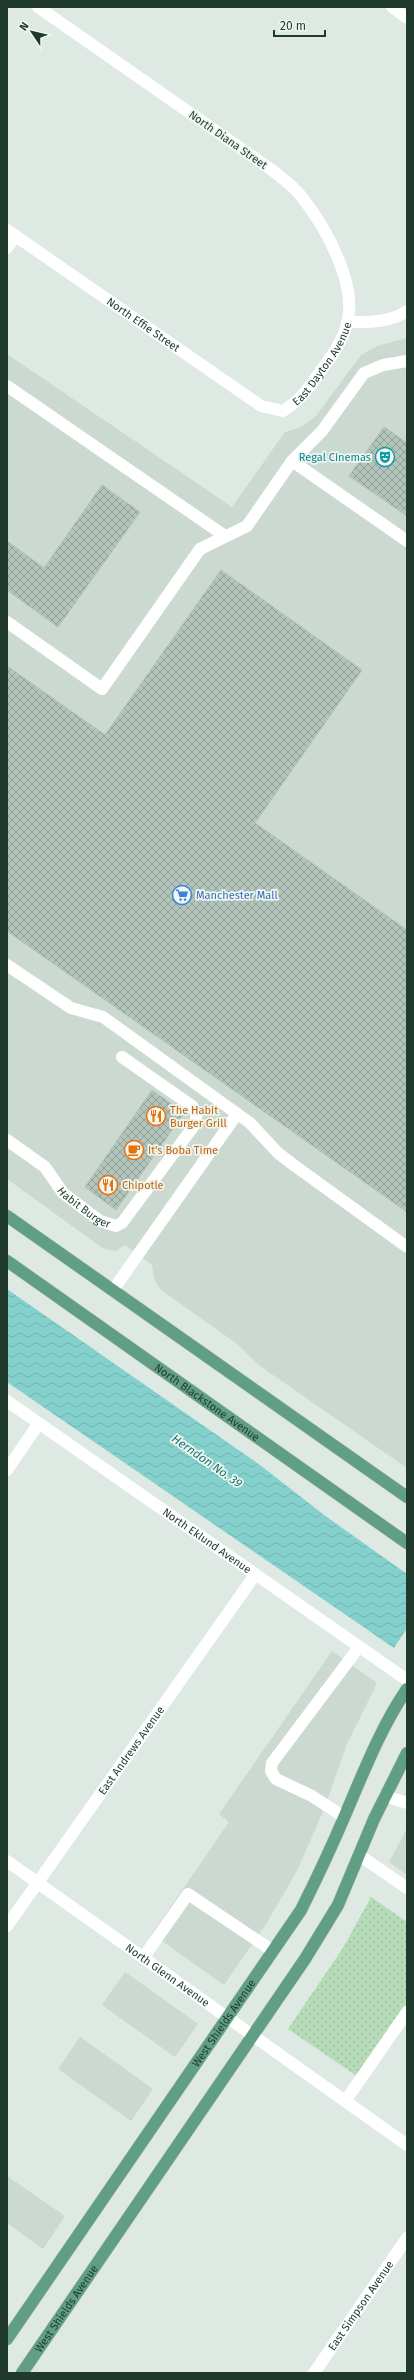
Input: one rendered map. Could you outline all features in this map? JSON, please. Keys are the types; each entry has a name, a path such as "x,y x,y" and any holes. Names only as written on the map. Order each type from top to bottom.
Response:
{"main road":[{"path":"7,1216 407,1497"},
{"name":"North Blackstone Avenue","path":"7,1261 407,1543"},
{"name":"West Shields Avenue","path":"7,2339 301,1910 344,1817 369,1758 396,1706 407,1689"},
{"name":"West Shields Avenue","path":"22,2373 305,1959 338,1905 385,1796 407,1753"}],"street":[{"name":"North Diana Street","path":"38,7 276,173 299,194 315,214 342,266 348,294 347,322"},
{"path":"392,7 407,18"},
{"path":"7,248 11,233"},
{"name":"North Effie Street","path":"11,233 261,406 283,411"},
{"name":"East Dayton Avenue","path":"283,411 300,400 339,346 347,322 380,322 393,318 407,311"},
{"path":"7,622 102,689 200,549 247,526 292,461 322,431 364,373 382,364 407,361"},
{"path":"7,386 225,536"},
{"path":"292,461 407,541"},
{"path":"7,965 72,1008 103,1017 250,1123 278,1153 407,1247"},
{"name":"Habit Burger","path":"7,1140 45,1167 64,1193 100,1221 116,1226 122,1223 193,1127 197,1119 196,1111 192,1106 122,1057"},
{"path":"113,1290 237,1114"},
{"name":"North Eklund Avenue","path":"7,1401 407,1680"},
{"path":"7,1470 39,1423"},
{"name":"East Andrews Avenue","path":"7,1926 255,1575"},
{"path":"344,1817 312,1796 276,1779 271,1771 272,1763 359,1647"},
{"path":"385,1796 407,1803"},
{"path":"359,1855 407,1888"},
{"name":"North Glenn Avenue","path":"7,1862 252,2036 346,2100 407,2145"},
{"path":"143,1958 188,1894 273,1951"},
{"path":"346,2100 407,2012"},
{"name":"East Simpson Avenue","path":"314,2373 407,2238"}],"shaded area":[{"path":"407,338 407,1468 260,1366 236,1343 161,1290 154,1279 152,1265 125,1245 116,1251 104,1249 7,1179 7,354 232,507 285,432 301,427 316,416 361,355 377,346"},
{"path":"332,1651 377,1683 347,1744 324,1809 298,1869 268,1921 224,1985 152,1934 229,1822 219,1814"},
{"path":"407,1829 407,1875 389,1862"},
{"path":"125,1972 198,2024 175,2057 102,2005"},
{"path":"80,2037 153,2089 131,2121 58,2069"},
{"path":"7,2176 65,2216 43,2249 7,2223"}],"green space":[{"path":"371,1897 407,1922 407,2003 357,2076 288,2029 343,1948"}],"water":[{"name":"Herndon No. 39","path":"7,1289 260,1465 324,1515 407,1574 407,1628 394,1648 7,1382"}],"building":[{"name":"Regal Cinemas","path":"384,427 407,443 407,516 349,476"},
{"path":"102,485 140,512 58,627 7,590 7,541 44,568"},
{"name":"Manchester Mall","path":"221,570 362,670 255,823 407,930 407,1212 7,931 7,666 105,735"},
{"path":"152,1090 184,1113 116,1210 85,1187"}],"place":[{"name":"Regal Cinemas","path":"385,457"},
{"name":"Manchester Mall","path":"182,895"},
{"name":"The Habit Burger Grill","path":"156,1116"},
{"name":"It's Boba Time","path":"134,1150"},
{"name":"Chipotle","path":"108,1185"}]}
